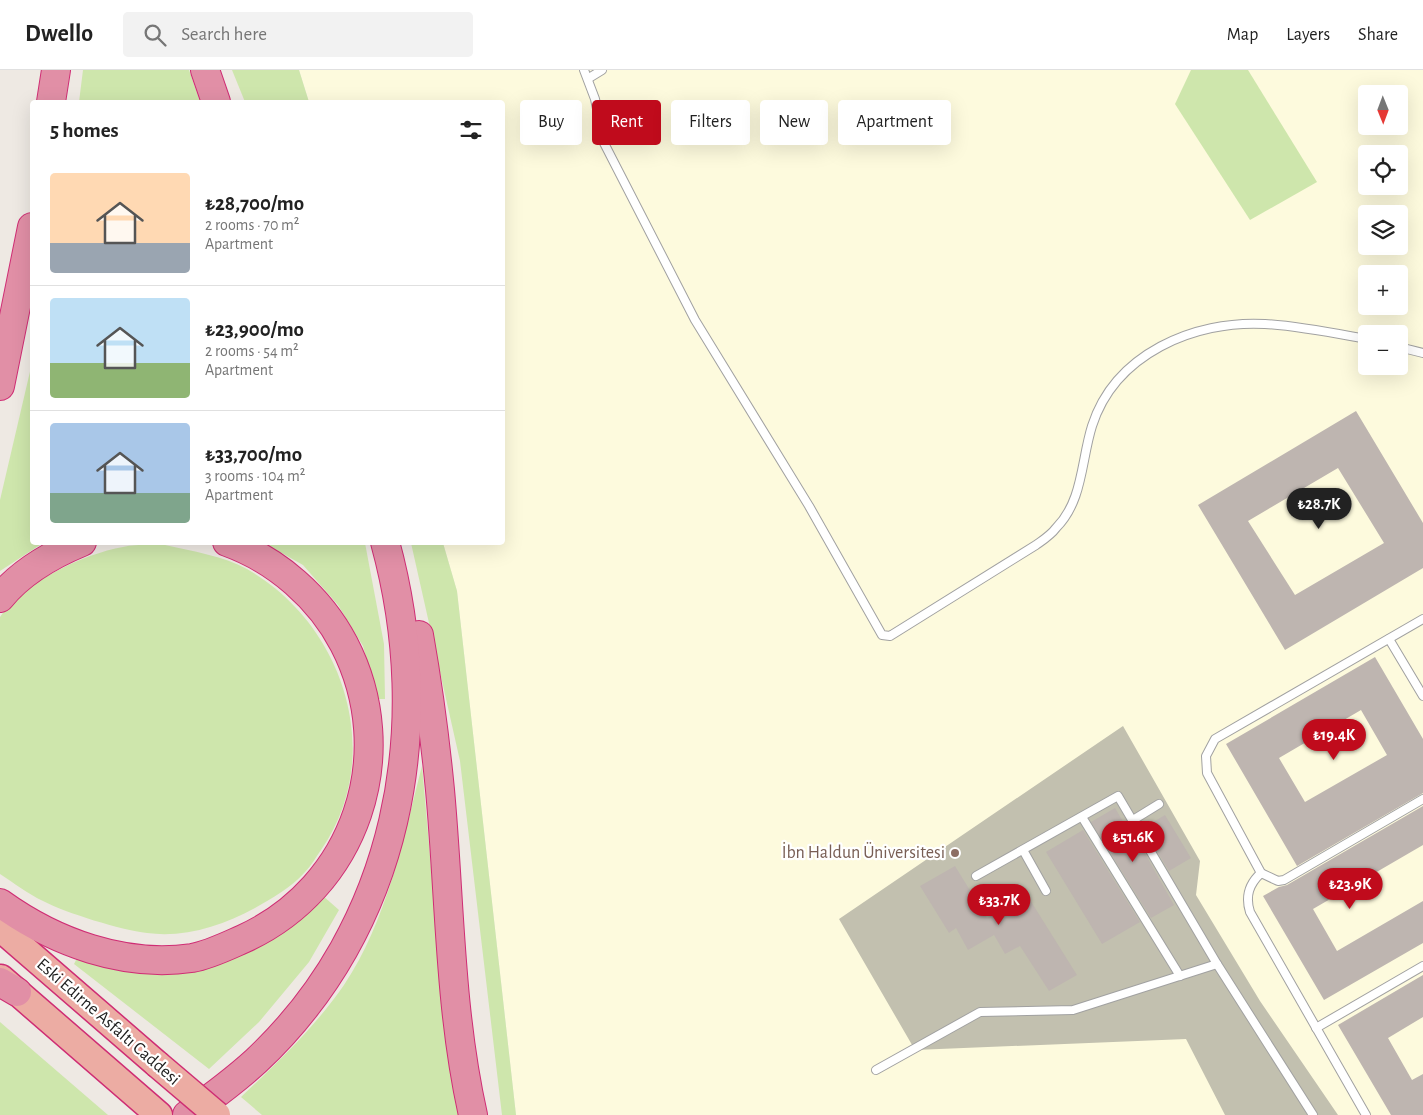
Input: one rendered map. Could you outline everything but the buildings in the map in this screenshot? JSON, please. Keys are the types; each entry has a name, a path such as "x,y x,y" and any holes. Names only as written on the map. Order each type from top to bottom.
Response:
{"highway":[{"path":"51,100 56,70"},
{"path":"205,70 215,100"},
{"path":"0,386 30,237"},
{"path":"0,598 9,587 67,548 74,545"},
{"path":"0,903 21,918 62,939 97,950 138,959 193,958 224,948 258,932 290,911 311,892 339,853 360,808 369,756 365,708 354,664 334,625 295,581 234,545"},
{"path":"187,1115 223,1089 256,1061 310,1000 353,934 386,853 399,801 407,727 408,692 403,636 392,569 386,545"},
{"path":"400,545 414,607 430,702 440,790 456,1009 473,1115"},
{"name":"Eski Edirne Asfaltı Caddesi","path":"0,928 217,1115"},
{"name":"Eski Edirne Asfaltı Caddesi","path":"6,984 159,1115"}],"lane":[{"path":"584,70 589,78 604,143 695,320 809,506 882,635 890,636 1036,545 1056,529 1068,513 1079,488 1087,443 1094,421 1107,394 1123,374 1141,357 1168,342 1195,332 1229,326 1263,324 1358,338"},
{"path":"589,78 602,70"},
{"path":"1408,349 1423,353"},
{"path":"1423,619 1215,740 1206,756 1207,773 1261,873 1278,881 1284,880 1423,799"},
{"path":"1389,639 1423,696"},
{"path":"976,876 1118,796 1217,964 1313,1115"},
{"path":"1133,820 1159,804"},
{"path":"1082,817 1180,976"},
{"path":"1023,850 1046,891"},
{"path":"1261,873 1250,885 1248,893 1250,912 1366,1115"},
{"path":"876,1070 982,1011 1073,1010 1217,964"},
{"path":"1316,1028 1423,966"}],"shaded area":[{"name":"İbn Haldun Üniversitesi","path":"299,70 1423,70 1423,1115 516,1115 457,591 444,545 505,545 505,100 308,100"},
{"path":"1123,726 1200,861 1196,895 1260,1001 1338,1115 1225,1115 1186,1039 915,1050 839,919"}],"green space":[{"path":"83,70 189,70 199,100 79,100"},
{"path":"232,70 299,70 308,100 244,100"},
{"path":"1191,70 1248,70 1317,182 1250,220 1175,104"},
{"path":"30,372 30,545 40,545 0,571 0,500"},
{"path":"165,545 207,554 238,564 281,593 309,623 330,657 345,694 352,734 351,774 341,813 321,850 300,878 288,888 255,908 229,920 202,929 175,934 147,933 123,928 65,911 26,892 0,874 0,617 23,593 38,582 72,563 123,547"},
{"path":"268,545 365,545 384,644 385,699 377,699 363,646 338,605 303,565"},
{"path":"411,545 444,545 457,591 516,1115 502,1115 460,761"},
{"path":"422,766 446,1035 460,1115 262,1115 241,1097 321,1015 344,985 359,960 383,907"},
{"path":"322,895 339,910 309,962 259,1022 209,1069 74,964 77,958 137,969"},
{"path":"0,1022 108,1115 0,1115"}],"place":[{"name":"İbn Haldun Üniversitesi","path":"955,853"}]}
